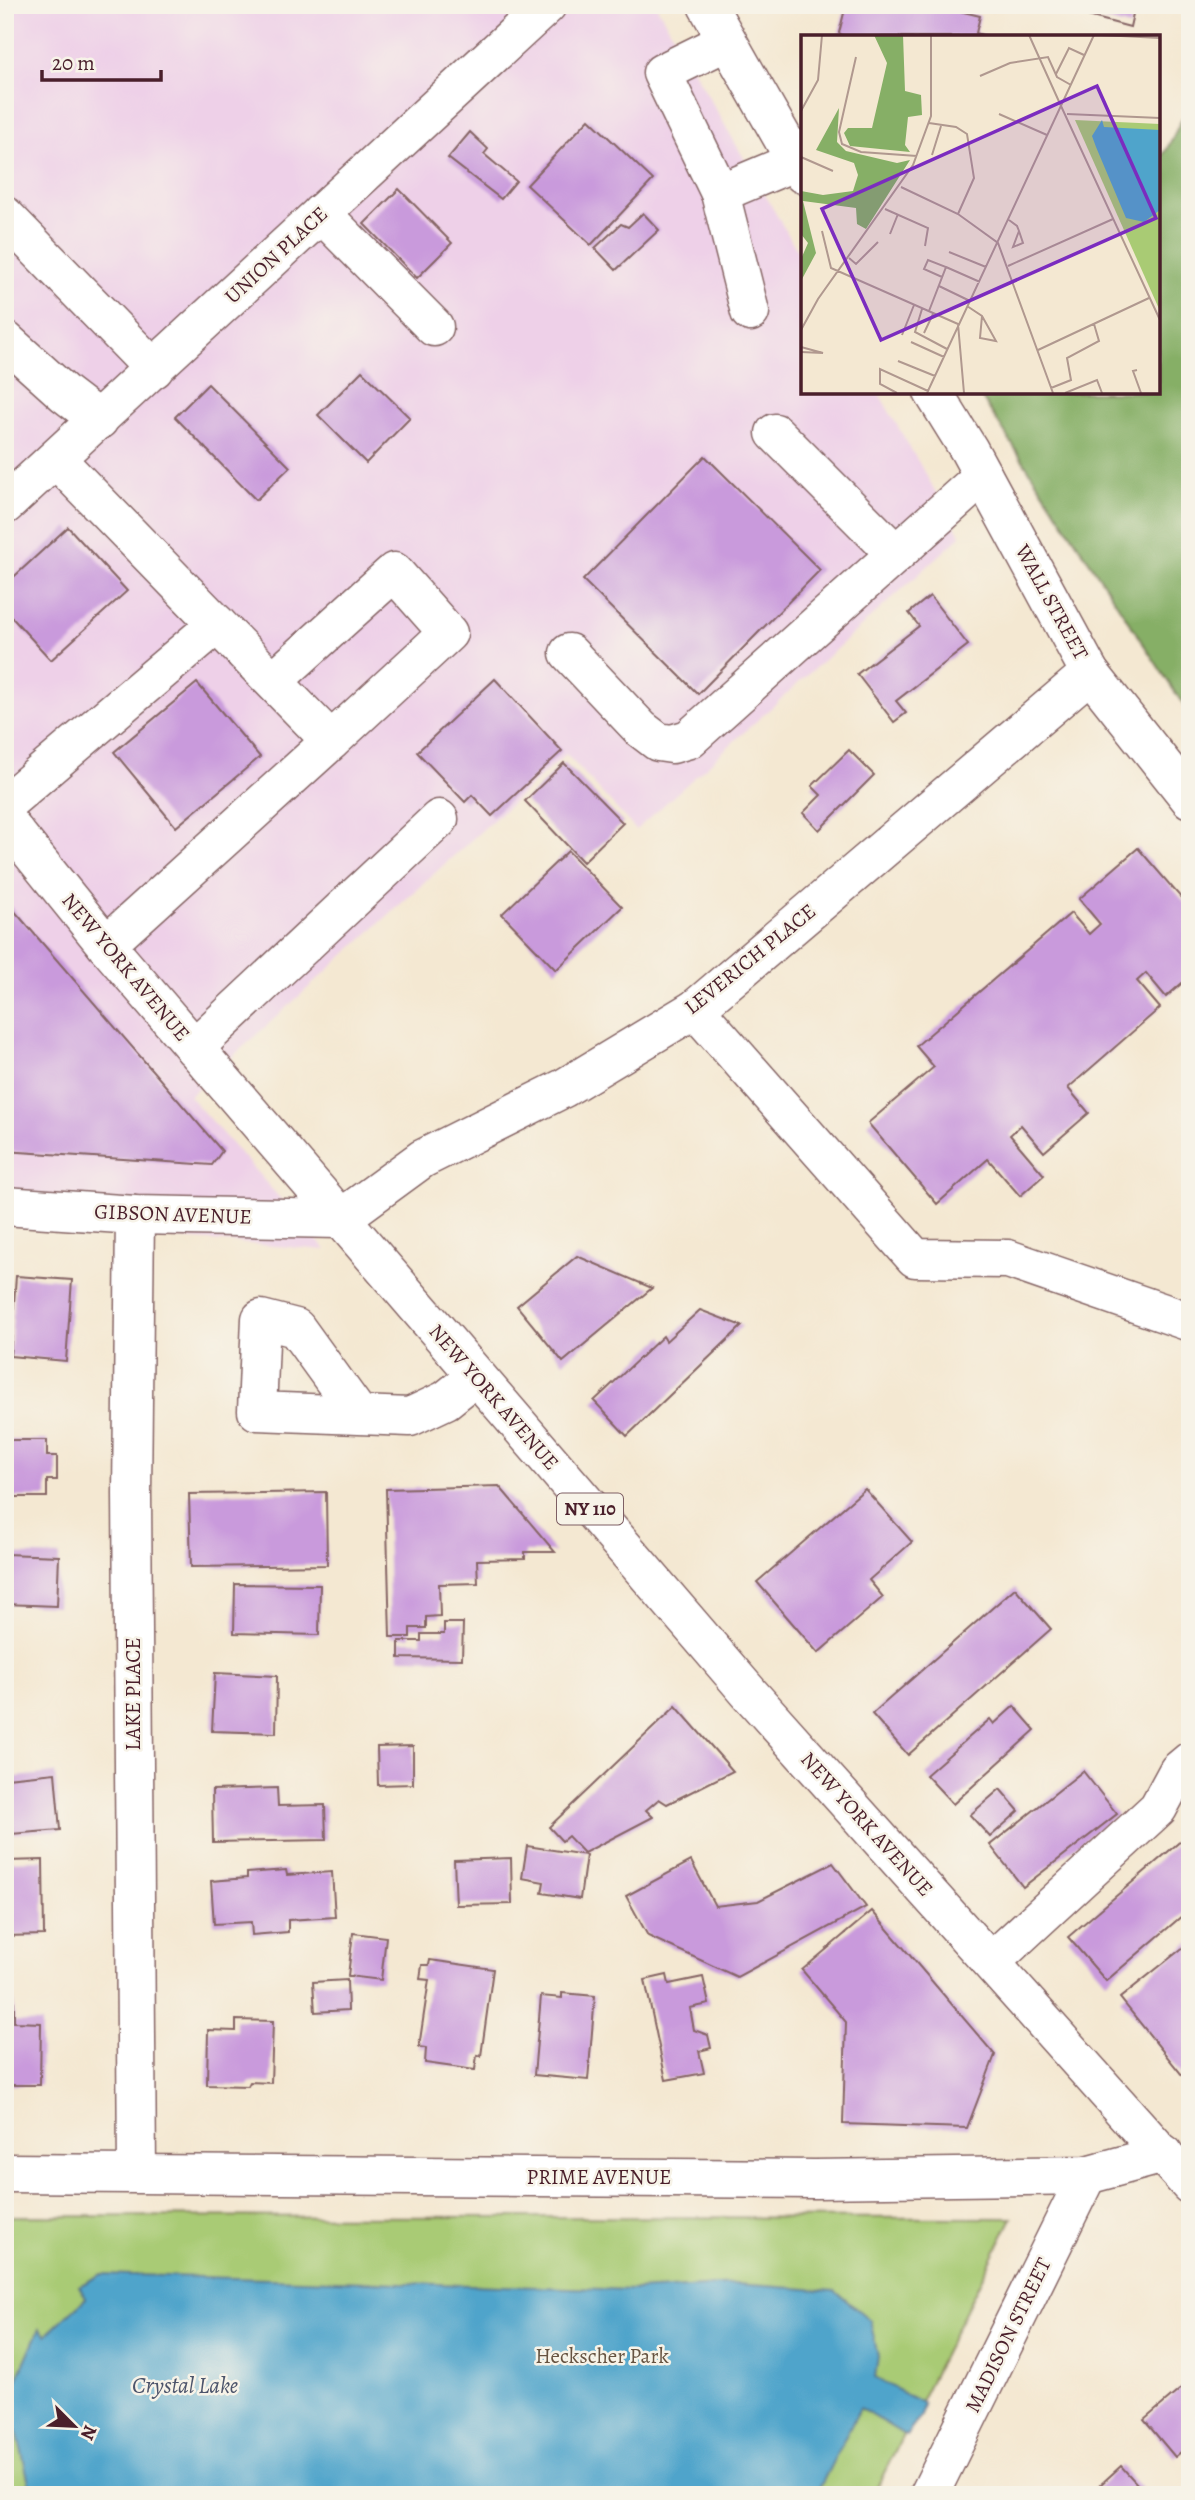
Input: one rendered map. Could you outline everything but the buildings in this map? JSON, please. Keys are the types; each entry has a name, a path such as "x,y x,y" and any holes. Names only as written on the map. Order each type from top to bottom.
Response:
{"street":[{"name":"UNION PLACE","path":"12,486 57,460 547,5"},
{"path":"707,5 799,168 720,193"},
{"path":"727,41 662,73 720,193 750,312"},
{"path":"321,213 434,327"},
{"path":"5,216 154,369"},
{"path":"5,340 65,394 99,420"},
{"name":"WALL STREET","path":"934,394 983,477 1090,673 1190,799"},
{"path":"775,433 896,554"},
{"path":"57,460 331,741"},
{"path":"569,653 641,729 658,742 672,744 689,739 983,477"},
{"path":"106,945 449,633 394,572 272,681"},
{"path":"5,804 217,624"},
{"name":"LEVERICH PLACE","path":"340,1219 422,1158 564,1088 695,1009 1090,673"},
{"path":"194,1048 439,819"},
{"name":"NEW YORK AVENUE","path":"5,820 106,945 750,1694 991,1962 1177,2154 1190,2185"},
{"path":"695,1009 915,1258 1008,1259 1190,1322"},
{"name":"GIBSON AVENUE","path":"5,1206 135,1215 340,1219"},
{"name":"LAKE PLACE","path":"135,1215 132,1494 137,2173"},
{"path":"359,1415 410,1417 446,1400 476,1376"},
{"path":"991,1962 1158,1808 1178,1771 1190,1761"},
{"name":"PRIME AVENUE","path":"5,2172 815,2179 1087,2175 1177,2154"},
{"name":"MADISON STREET","path":"929,2495 1087,2175"}],"shaded area":[{"path":"5,5 656,5 801,258 801,394 879,394 961,536 636,830 566,754 189,1096 326,1250 5,1225"}],"green space":[{"path":"1190,103 1190,715 979,394 1160,394 1160,158"},
{"name":"Crystal Lake","path":"5,2216 1012,2218 873,2495 5,2495"}],"water":[{"name":"Crystal Lake","path":"102,2274 636,2290 736,2284 835,2291 870,2320 878,2356 875,2378 923,2403 921,2416 906,2436 860,2408 816,2495 32,2495 9,2398 39,2329 46,2335 86,2298 79,2286"}],"park label":[{"name":"Heckscher Park","path":"602,2356"}]}
